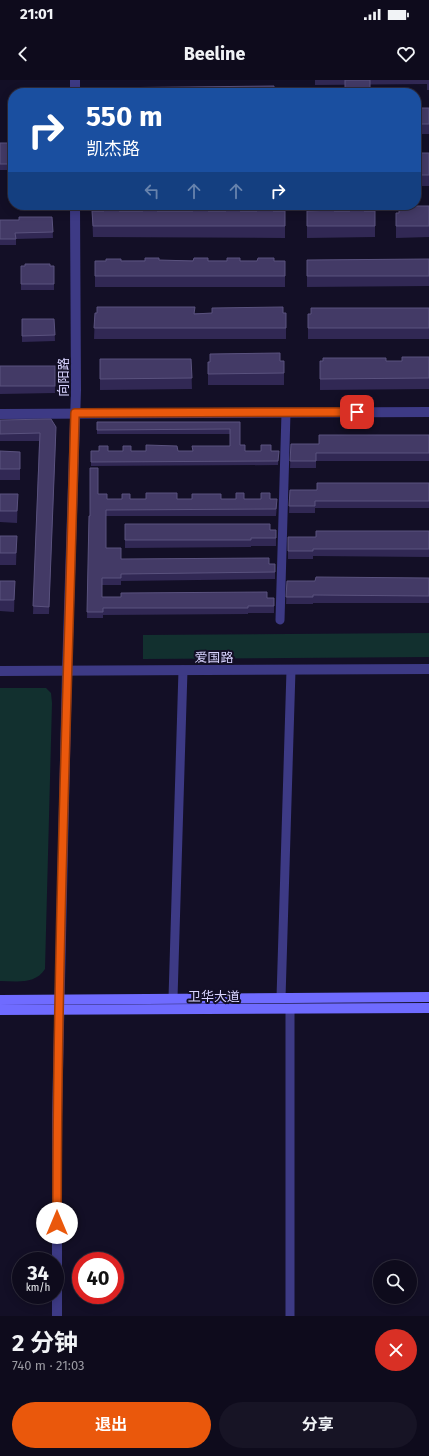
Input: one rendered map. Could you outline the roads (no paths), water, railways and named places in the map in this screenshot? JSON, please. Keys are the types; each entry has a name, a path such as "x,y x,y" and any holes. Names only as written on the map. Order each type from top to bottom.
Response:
{"main road":[{"name":"卫华大道","path":"0,1000 429,997"},
{"name":"卫华大道","path":"0,1010 429,1008"}],"street":[{"name":"向阳路","path":"57,1316 57,1115 59,999 75,413 75,210"},
{"path":"0,414 429,412"},
{"path":"280,620 286,413"},
{"name":"爱国路","path":"0,671 429,669"},
{"path":"173,998 183,670"},
{"path":"281,998 291,670"},
{"path":"290,1009 290,1316"}]}
